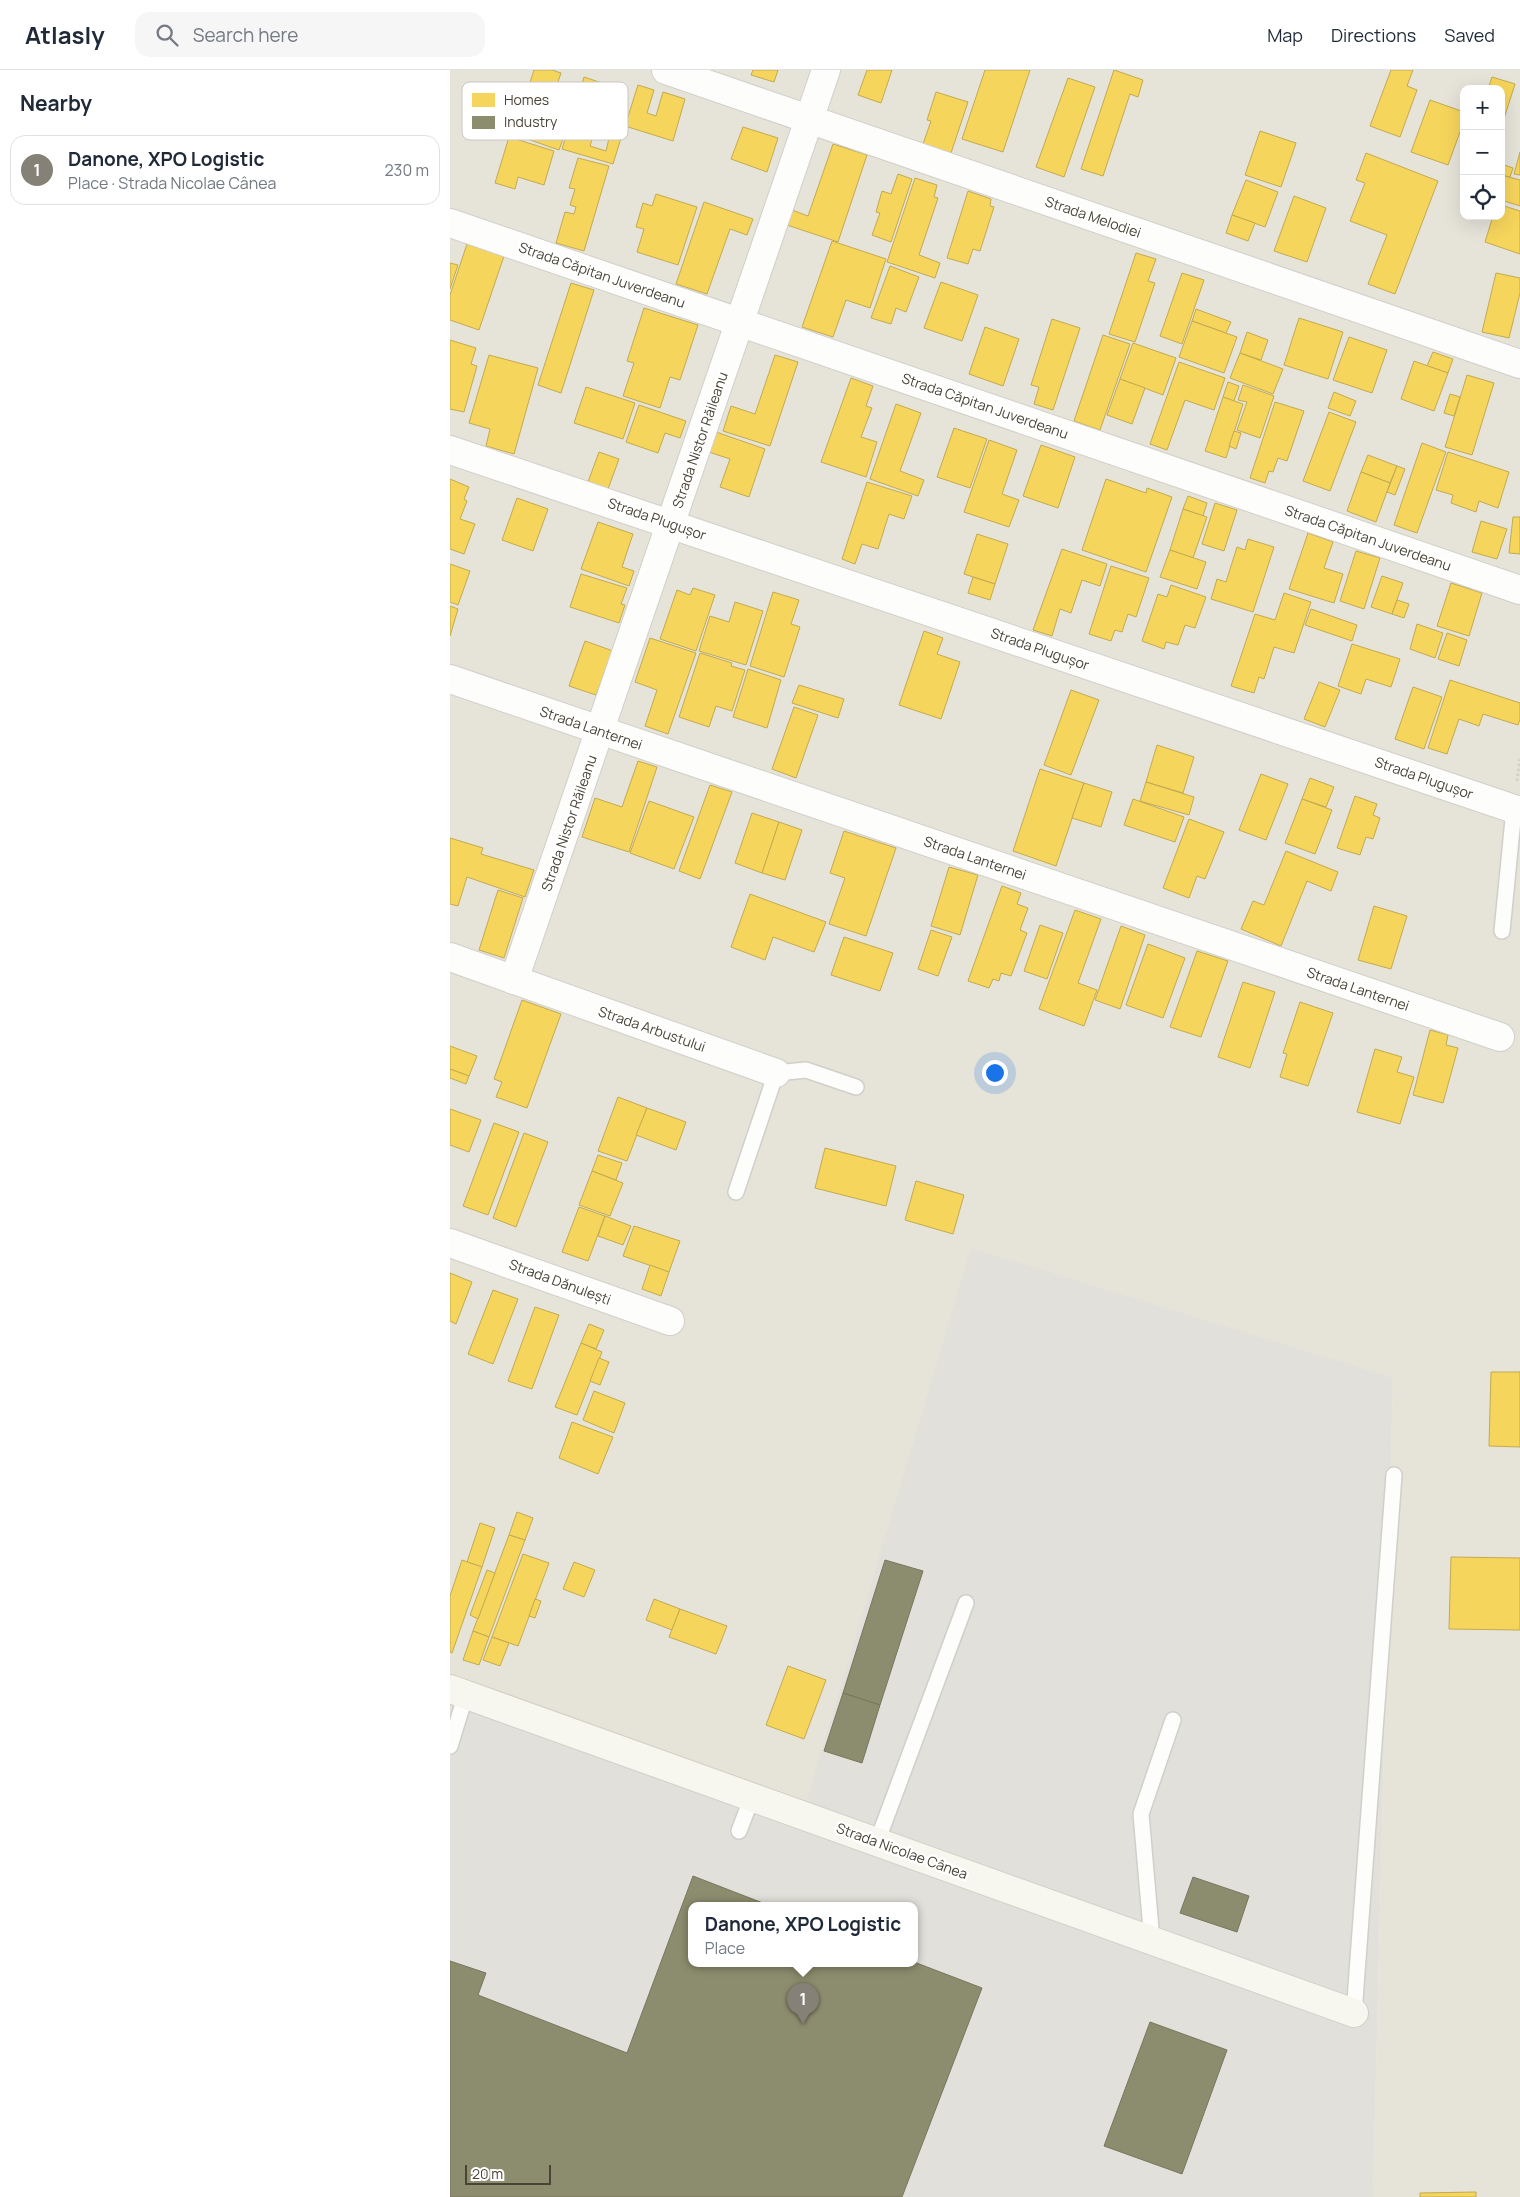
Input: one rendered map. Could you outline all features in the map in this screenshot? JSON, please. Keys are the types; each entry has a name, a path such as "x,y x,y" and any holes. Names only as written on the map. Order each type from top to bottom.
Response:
{"street":[{"name":"Strada Melodiei","path":"666,70 1520,364"},
{"name":"Strada Nistor Răileanu","path":"514,980 672,524 826,70"},
{"name":"Strada Căpitan Juverdeanu","path":"450,223 1520,590"},
{"name":"Strada Plugușor","path":"450,450 1514,808"},
{"name":"Strada Lanternei","path":"450,679 1500,1037"},
{"name":"Strada Arbustului","path":"450,957 776,1073"},
{"name":"Strada Dănulești","path":"450,1243 670,1321"},
{"name":"Strada Nicolae Cânea","path":"458,1692 1354,2013"}],"lane":[{"name":"Strada Plugușor","path":"1502,932 1514,808"},
{"name":"Strada Arbustului","path":"776,1073 806,1070 856,1086"},
{"path":"736,1192 776,1073"},
{"path":"1354,2013 1394,1475"},
{"path":"877,1842 966,1603"},
{"path":"450,1746 458,1692"},
{"path":"1152,1941 1141,1814 1173,1720"},
{"path":"739,1831 752,1797"}],"shaded area":[{"path":"450,70 1520,70 1520,2197 1373,2197 1393,1378 799,1827 450,1703"},
{"path":"971,1248 1393,1378 1373,2197 450,2197 450,1703 799,1827"}],"building: Homes":[{"path":"534,70 552,70 561,73 558,82 530,82"},
{"path":"753,70 778,70 774,82 751,75"},
{"path":"867,70 892,70 881,103 858,95"},
{"path":"985,70 1030,70 1003,152 962,139"},
{"path":"1114,70 1143,80 1138,97 1130,94 1103,176 1081,169"},
{"path":"1391,70 1413,70 1407,86 1417,90 1400,137 1370,126"},
{"path":"584,77 599,82 582,82"},
{"path":"1492,77 1515,84 1505,115 1505,85 1489,85"},
{"path":"1068,78 1095,87 1064,177 1036,167"},
{"path":"638,85 654,90 647,113 656,116 663,92 685,99 673,141 628,127 628,117"},
{"path":"936,92 968,102 951,153 923,144 931,121 927,120"},
{"path":"1430,100 1460,111 1460,132 1448,165 1411,152"},
{"path":"743,127 778,138 767,172 731,159"},
{"path":"1260,131 1296,143 1281,187 1245,175"},
{"path":"508,140 519,140 554,151 544,185 518,177 515,189 495,183"},
{"path":"530,140 563,140 559,150"},
{"path":"565,140 592,140 590,146 606,151 609,140 620,140 613,164 562,149"},
{"path":"833,144 867,155 838,242 787,225 792,210 808,216"},
{"path":"1520,152 1520,175 1514,174"},
{"path":"1366,153 1438,181 1395,294 1368,284 1387,235 1350,221 1365,183 1356,180"},
{"path":"578,158 609,166 584,251 556,243 565,212 574,214 576,207 570,205 575,189 569,188"},
{"path":"1505,165 1513,168 1510,177 1505,176"},
{"path":"898,174 912,179 891,242 872,235 880,213 876,212 882,191 891,194"},
{"path":"1505,176 1520,180 1520,206 1505,201"},
{"path":"915,178 937,185 934,197 938,198 919,255 940,263 935,278 887,262"},
{"path":"1246,180 1278,192 1265,227 1232,215"},
{"path":"968,191 991,199 990,206 994,207 980,251 973,249 968,264 947,258"},
{"path":"656,194 697,207 678,265 637,252 644,229 636,227 643,203 652,206"},
{"path":"1294,196 1326,208 1307,262 1274,251"},
{"path":"704,202 753,219 747,235 730,229 707,294 676,284"},
{"path":"1505,206 1520,211 1520,254 1485,242 1492,220 1505,220"},
{"path":"1232,215 1255,223 1248,241 1226,233"},
{"path":"832,241 886,259 870,308 846,300 833,337 802,327"},
{"path":"467,244 504,256 479,330 450,320 450,295"},
{"path":"1136,253 1156,259 1148,281 1155,283 1135,342 1109,334"},
{"path":"450,263 458,265 450,289"},
{"path":"890,266 919,277 906,312 896,308 891,324 871,318"},
{"path":"1182,273 1204,280 1182,344 1160,336"},
{"path":"1496,273 1520,278 1520,293 1509,338 1482,332"},
{"path":"941,282 978,295 962,341 924,328"},
{"path":"571,283 594,290 561,393 538,385"},
{"path":"644,308 698,325 680,380 670,377 660,408 623,396 634,363 627,361"},
{"path":"1196,309 1231,322 1226,333 1192,321"},
{"path":"1299,318 1343,332 1328,379 1284,365"},
{"path":"1052,319 1080,328 1053,410 1034,404 1039,387 1031,385"},
{"path":"1192,321 1237,337 1224,373 1179,357"},
{"path":"985,327 1019,339 1003,386 969,374"},
{"path":"1247,332 1268,340 1261,360 1240,353"},
{"path":"1103,335 1130,344 1100,430 1074,421"},
{"path":"1349,337 1387,350 1372,393 1333,380"},
{"path":"450,340 476,348 471,364 477,366 464,412 450,409"},
{"path":"1133,343 1176,358 1163,395 1120,379"},
{"path":"1433,352 1453,359 1448,373 1427,366"},
{"path":"1240,353 1283,369 1273,394 1230,378"},
{"path":"489,355 538,368 514,454 486,446 490,429 469,423"},
{"path":"775,355 798,362 770,446 723,431 731,406 755,414"},
{"path":"1414,361 1448,373 1434,411 1401,399"},
{"path":"1179,362 1225,378 1214,410 1185,400 1167,450 1150,444"},
{"path":"1467,375 1494,383 1472,455 1445,447"},
{"path":"851,378 873,386 866,406 872,408 861,437 877,442 866,477 821,462"},
{"path":"1120,379 1145,388 1132,424 1107,415"},
{"path":"1228,382 1239,386 1234,401 1223,397"},
{"path":"1243,385 1274,396 1260,438 1237,430 1247,402 1238,400"},
{"path":"586,387 635,403 623,439 574,423"},
{"path":"1334,392 1356,401 1350,416 1328,408"},
{"path":"1450,394 1460,397 1454,416 1444,413"},
{"path":"1223,397 1243,404 1226,458 1205,451"},
{"path":"1275,402 1304,411 1287,461 1278,458 1273,472 1269,471 1265,483 1250,478"},
{"path":"896,404 921,413 900,471 924,480 918,496 870,479"},
{"path":"639,405 686,421 680,438 665,433 658,453 626,442"},
{"path":"1329,412 1356,422 1330,491 1303,481"},
{"path":"954,428 987,439 970,488 937,477"},
{"path":"1234,431 1241,433 1236,449 1229,446"},
{"path":"716,432 765,449 749,497 720,487 730,459 709,452"},
{"path":"989,440 1017,450 1002,494 1019,500 1009,527 964,512"},
{"path":"1422,443 1446,452 1417,533 1394,525"},
{"path":"1041,445 1075,457 1058,508 1023,496"},
{"path":"599,452 619,459 608,489 588,482"},
{"path":"1448,452 1509,472 1498,508 1479,501 1476,512 1451,503 1453,495 1436,490"},
{"path":"1368,455 1397,466 1390,483 1361,472"},
{"path":"1397,466 1405,469 1395,495 1387,492"},
{"path":"1361,472 1390,483 1376,522 1347,511"},
{"path":"450,479 469,487 464,499 467,501 460,519 475,524 464,554 450,549"},
{"path":"1106,479 1146,493 1147,488 1172,497 1146,572 1082,550"},
{"path":"867,482 912,496 904,519 889,514 878,549 862,544 855,564 842,559"},
{"path":"1188,496 1207,503 1203,516 1183,509"},
{"path":"517,498 548,509 533,551 502,540"},
{"path":"1215,503 1237,510 1224,551 1202,544"},
{"path":"1183,509 1207,517 1193,558 1170,550"},
{"path":"1513,517 1520,517 1520,554 1509,553"},
{"path":"1481,521 1507,529 1497,559 1472,552"},
{"path":"598,522 633,534 622,567 634,571 629,586 581,569"},
{"path":"1308,533 1333,542 1324,568 1343,574 1334,603 1289,589"},
{"path":"977,534 1008,544 995,584 964,574"},
{"path":"1248,539 1274,547 1253,612 1211,599 1217,579 1226,582 1237,547 1245,550"},
{"path":"1062,549 1107,564 1100,586 1082,580 1071,613 1060,609 1052,636 1033,630"},
{"path":"1170,550 1206,562 1197,589 1160,577"},
{"path":"1356,551 1380,558 1364,609 1340,601"},
{"path":"450,564 470,571 458,605 450,602"},
{"path":"1111,566 1149,578 1136,617 1128,614 1122,632 1115,630 1111,641 1089,634"},
{"path":"581,574 627,588 621,604 625,605 619,623 570,607"},
{"path":"1382,576 1403,583 1392,614 1371,607"},
{"path":"973,577 995,584 990,600 968,593"},
{"path":"1451,583 1482,593 1469,636 1437,626"},
{"path":"1171,585 1206,597 1195,628 1185,625 1178,645 1166,642 1164,649 1142,641 1158,594 1167,597"},
{"path":"693,588 715,595 696,651 660,639 677,590 690,595"},
{"path":"773,592 799,600 791,624 800,627 784,677 750,666"},
{"path":"1284,593 1311,602 1294,653 1274,647 1264,679 1259,677 1254,693 1231,686 1255,614 1275,620"},
{"path":"1397,600 1409,604 1404,618 1392,614"},
{"path":"735,602 763,611 746,665 699,651 710,616 729,622"},
{"path":"450,606 458,609 450,636"},
{"path":"1311,609 1357,625 1352,641 1305,625"},
{"path":"1417,624 1443,633 1435,658 1410,649"},
{"path":"924,631 943,638 937,654 960,662 941,719 899,705"},
{"path":"1447,633 1467,640 1459,666 1438,659"},
{"path":"650,638 696,653 668,734 645,726 657,690 635,682"},
{"path":"585,641 613,651 596,695 569,686"},
{"path":"1352,644 1400,659 1391,687 1366,679 1361,694 1338,686"},
{"path":"700,653 732,663 731,666 745,670 732,711 716,706 709,727 679,717"},
{"path":"748,669 781,680 767,728 733,717"},
{"path":"1450,680 1520,703 1518,725 1483,714 1479,726 1459,719 1447,754 1428,748"},
{"path":"1319,682 1340,690 1325,727 1304,719"},
{"path":"799,685 844,699 838,718 792,703"},
{"path":"1413,687 1442,697 1424,749 1395,739"},
{"path":"1071,690 1099,700 1071,775 1044,765"},
{"path":"794,707 818,715 796,778 772,769"},
{"path":"1157,745 1194,757 1183,793 1146,782"},
{"path":"638,761 657,767 629,852 582,837 595,798 622,807"},
{"path":"1040,769 1084,783 1056,866 1013,851"},
{"path":"1261,774 1288,784 1266,840 1239,830"},
{"path":"1310,778 1334,787 1326,807 1302,799"},
{"path":"1146,782 1194,797 1189,815 1140,801"},
{"path":"1084,783 1112,792 1101,827 1072,818"},
{"path":"710,785 732,792 700,879 679,871"},
{"path":"1355,796 1377,804 1373,815 1380,818 1373,839 1366,837 1360,855 1337,848"},
{"path":"1133,799 1184,817 1175,842 1124,825"},
{"path":"1302,799 1332,810 1315,854 1285,843"},
{"path":"649,801 694,817 674,869 630,853"},
{"path":"752,813 779,822 762,873 735,863"},
{"path":"1189,819 1224,832 1205,879 1197,876 1189,898 1163,888"},
{"path":"779,822 802,830 785,880 762,873"},
{"path":"844,831 896,848 866,936 829,924 845,878 830,873"},
{"path":"450,838 483,848 481,854 534,870 525,897 467,877 458,906 450,904"},
{"path":"1286,851 1338,872 1331,891 1307,881 1281,946 1241,929 1253,901 1264,905"},
{"path":"949,867 978,875 960,935 931,926"},
{"path":"1002,886 1021,893 1017,904 1028,908 1020,930 1027,933 1011,976 1001,973 999,981 993,979 989,988 968,981"},
{"path":"498,890 523,898 504,958 479,950"},
{"path":"750,894 826,922 814,952 773,937 765,960 731,947"},
{"path":"1374,906 1407,916 1391,969 1358,960"},
{"path":"1075,910 1101,919 1078,983 1097,990 1084,1026 1039,1009"},
{"path":"1040,925 1063,933 1047,979 1024,971"},
{"path":"1121,926 1145,935 1120,1009 1095,1000"},
{"path":"931,930 952,937 938,976 918,969"},
{"path":"844,937 893,953 880,991 831,975"},
{"path":"1148,944 1185,958 1163,1018 1126,1005"},
{"path":"1197,951 1228,961 1201,1037 1170,1027"},
{"path":"1243,982 1275,992 1250,1068 1218,1057"},
{"path":"522,1000 561,1014 527,1108 496,1097 502,1082 494,1079"},
{"path":"1300,1002 1333,1013 1308,1086 1280,1077 1287,1054 1283,1053"},
{"path":"1430,1030 1448,1035 1446,1045 1458,1048 1443,1103 1413,1095"},
{"path":"450,1046 477,1056 469,1076 450,1069"},
{"path":"1375,1049 1402,1057 1397,1072 1414,1077 1400,1124 1357,1112"},
{"path":"450,1069 469,1076 466,1084 450,1078"},
{"path":"618,1097 647,1108 627,1161 598,1151"},
{"path":"647,1108 686,1122 676,1150 636,1135"},
{"path":"450,1109 481,1120 469,1152 450,1145"},
{"path":"494,1123 519,1132 488,1215 463,1206"},
{"path":"524,1133 548,1142 516,1227 493,1218"},
{"path":"825,1148 896,1166 886,1206 815,1188"},
{"path":"598,1155 622,1163 616,1180 592,1171"},
{"path":"592,1171 623,1183 610,1216 579,1205"},
{"path":"916,1181 964,1195 953,1234 905,1220"},
{"path":"579,1207 605,1216 588,1261 562,1252"},
{"path":"605,1216 631,1226 623,1245 598,1236"},
{"path":"634,1226 680,1241 669,1272 623,1256"},
{"path":"650,1265 669,1272 661,1296 642,1289"},
{"path":"450,1273 472,1282 456,1324 450,1321"},
{"path":"493,1290 518,1299 493,1364 468,1354"},
{"path":"535,1307 559,1315 532,1389 508,1381"},
{"path":"589,1324 604,1330 596,1349 581,1343"},
{"path":"581,1343 602,1352 577,1415 555,1407"},
{"path":"599,1358 609,1362 600,1385 590,1381"},
{"path":"1491,1372 1520,1372 1520,1447 1489,1446"},
{"path":"594,1391 625,1403 614,1433 583,1420"},
{"path":"572,1422 613,1437 598,1474 559,1458"},
{"path":"517,1512 533,1518 525,1540 509,1535"},
{"path":"480,1523 495,1528 482,1567 467,1562"},
{"path":"509,1535 525,1540 489,1637 473,1631"},
{"path":"523,1554 549,1563 518,1646 492,1637"},
{"path":"1451,1557 1520,1558 1520,1630 1449,1629"},
{"path":"462,1560 482,1567 452,1653 450,1652 450,1596"},
{"path":"574,1562 595,1570 584,1597 563,1589"},
{"path":"487,1570 495,1573 478,1619 470,1615"},
{"path":"535,1599 541,1601 535,1618 529,1616"},
{"path":"654,1599 680,1609 672,1630 646,1620"},
{"path":"680,1609 727,1626 716,1654 669,1637"},
{"path":"473,1631 489,1637 479,1665 463,1660"},
{"path":"492,1637 509,1643 500,1666 483,1660"},
{"path":"788,1666 826,1680 804,1739 766,1725"},
{"path":"1476,2192 1476,2197 1420,2197 1420,2193"}],"building: Industry":[{"path":"885,1560 923,1571 880,1705 843,1693"},
{"path":"843,1693 880,1705 862,1763 824,1751"},
{"path":"693,1876 760,1902 688,1902 688,1967 918,1967 918,1964 982,1988 902,2197 450,2197 450,1961 486,1973 478,1995 627,2053"},
{"path":"1193,1877 1249,1896 1237,1932 1180,1913"},
{"path":"1150,2022 1227,2050 1182,2174 1104,2146"}],"place":[{"name":"Danone, XPO Logistic","path":"803,2024"}]}
